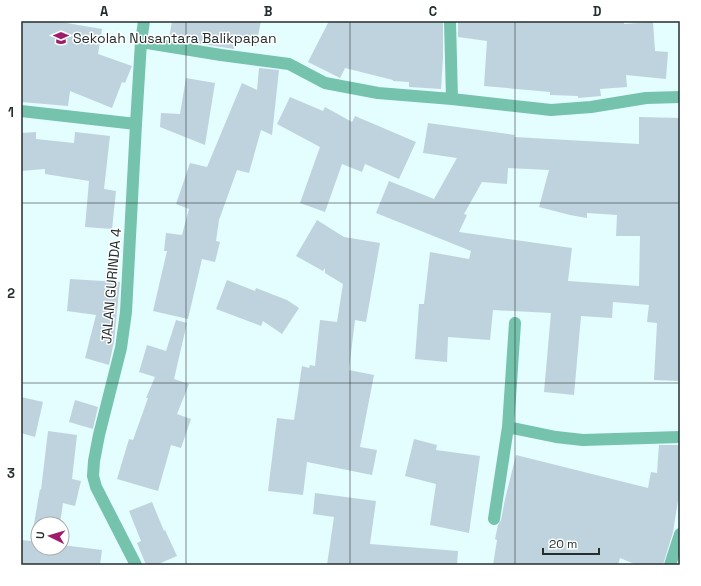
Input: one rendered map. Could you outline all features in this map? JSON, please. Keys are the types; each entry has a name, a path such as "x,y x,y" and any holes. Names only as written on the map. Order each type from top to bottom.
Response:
{"street":[{"name":"JALAN GURINDA 4","path":"136,565 96,487 93,476 99,434 121,348 124,324 141,42 144,21"},
{"path":"450,21 452,98"},
{"path":"141,42 289,64 325,83 378,93 452,98 551,110 591,107 646,98 680,97"},
{"path":"21,111 136,124"},
{"path":"494,519 508,427 515,323"},
{"path":"508,427 556,437 583,440 680,437"},
{"path":"670,565 680,534"}],"building":[{"path":"21,21 55,21 102,29 98,54 132,66 125,83 122,82 112,108 70,91 68,106 21,102"},
{"path":"172,21 261,21 256,46 235,42 234,49 169,39"},
{"path":"329,21 443,21 441,89 409,87 409,82 393,81 345,68 340,78 308,62"},
{"path":"458,21 624,21 624,24 653,22 655,51 668,52 666,79 626,75 627,87 600,89 601,96 578,98 578,96 550,95 550,92 484,86 487,41 458,37"},
{"path":"259,68 279,70 272,135 261,130 249,173 237,170 219,220 216,241 220,242 215,262 202,259 188,319 153,311 167,251 164,251 166,233 182,235 189,209 176,204 190,163 207,167 242,83 257,90"},
{"path":"186,78 215,83 205,145 160,127 161,113 180,114"},
{"path":"290,97 323,111 325,107 352,122 355,116 416,142 399,179 365,164 362,172 342,164 325,212 300,203 320,147 277,124"},
{"path":"639,117 680,118 680,381 654,380 657,323 647,322 649,305 613,302 612,318 581,316 574,395 544,392 551,313 493,310 490,340 448,337 447,362 415,359 419,304 424,304 430,252 469,259 471,251 376,213 389,181 434,199 457,158 423,153 428,123 515,135 514,137 639,144","holes":["508,168 549,170 539,207 587,218 587,213 617,215 616,236 640,236 639,286 568,281 572,248 459,232 467,215 464,214 482,182 507,184"]},
{"path":"36,132 36,139 74,143 75,132 110,136 104,189 116,191 112,229 85,227 89,181 45,174 45,169 21,171 21,133"},
{"path":"317,220 344,237 380,243 366,322 355,320 349,370 374,375 360,447 377,450 372,475 307,462 303,495 268,491 277,418 294,420 302,366 309,368 310,365 315,366 320,320 337,322 343,284 325,273 325,268 323,271 296,256"},
{"path":"70,279 120,282 114,342 109,365 85,358 96,315 67,311"},
{"path":"227,280 255,291 256,288 287,300 299,308 282,334 263,321 261,326 216,309"},
{"path":"176,320 187,323 174,379 189,384 177,414 191,419 181,448 171,445 158,491 117,479 129,439 133,440 148,398 146,398 155,377 139,372 147,345 166,351"},
{"path":"21,397 43,402 35,437 21,433"},
{"path":"75,400 98,407 93,429 69,422"},
{"path":"48,431 77,435 72,479 81,481 75,506 63,503 61,516 35,516 40,489 41,490"},
{"path":"414,439 437,445 436,450 480,456 469,533 430,525 436,484 405,476"},
{"path":"659,445 680,445 680,488 673,532 663,565 637,565 620,558 618,565 493,565 497,540 495,539 498,525 501,520 516,455 648,488 651,472 657,473"},
{"path":"315,493 376,501 370,544 458,551 457,565 327,565 334,517 313,514"},
{"path":"152,502 164,531 165,530 177,556 156,565 146,565 137,543 141,541 129,511"},
{"path":"21,540 30,541 30,556 70,556 70,546 102,550 100,565 21,565"}],"place":[{"name":"Sekolah Nusantara Balikpapan","path":"61,38"}]}
